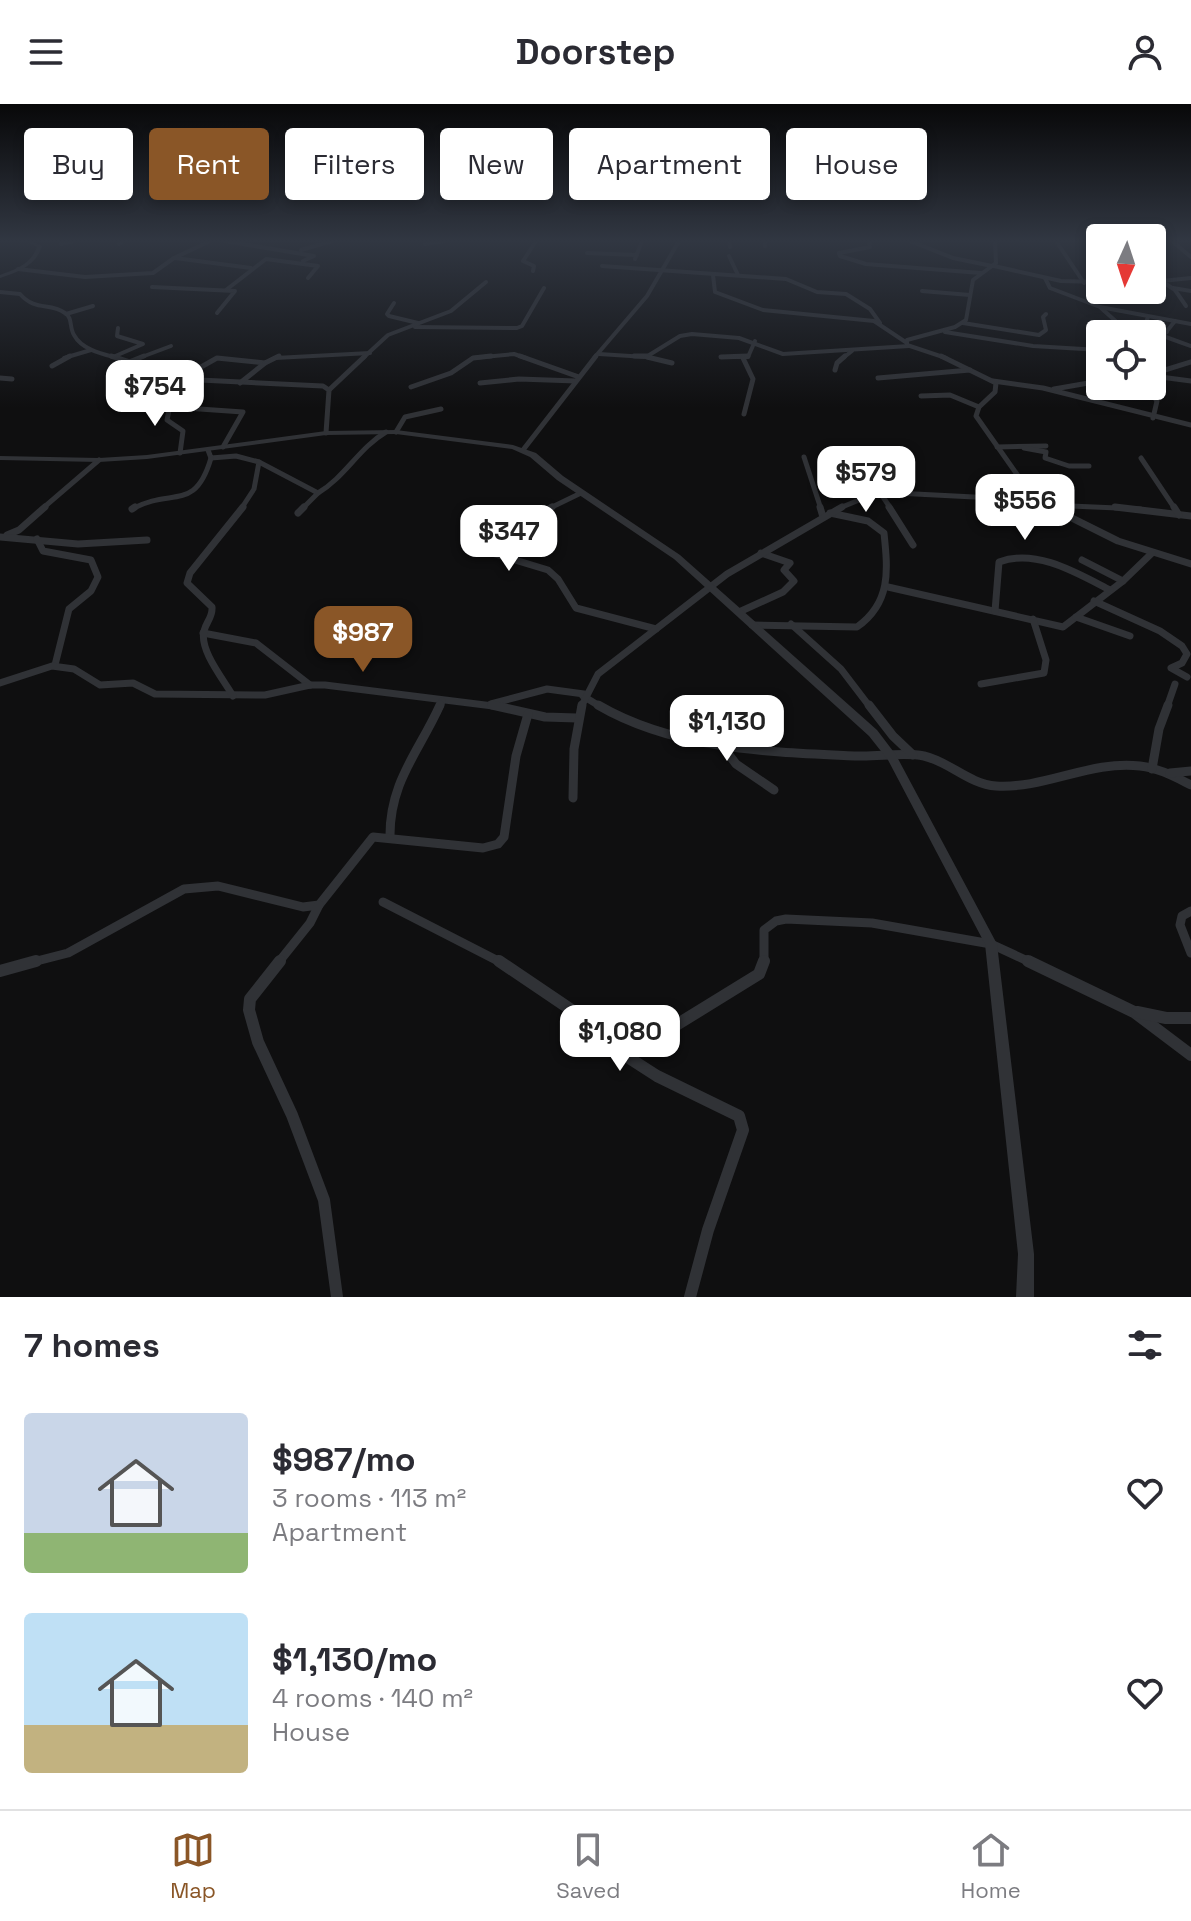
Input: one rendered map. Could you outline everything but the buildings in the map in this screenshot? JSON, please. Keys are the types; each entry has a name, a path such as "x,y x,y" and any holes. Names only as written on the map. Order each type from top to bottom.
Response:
{"street":[{"path":"21,297 24,303 66,314 93,306"},
{"path":"217,313 230,297"},
{"path":"326,433 329,390 388,335 451,311 468,297"},
{"path":"412,327 517,328 522,326 539,297"},
{"path":"523,450 547,426 578,379 647,297"},
{"path":"727,297 757,308 854,317 880,323"},
{"path":"850,297 870,309 893,338 993,381 1052,389 1153,418 1191,425"},
{"path":"963,323 968,317 970,297"},
{"path":"1067,297 1174,324 1191,324"},
{"path":"1179,297 1186,306"},
{"path":"394,303 387,314 389,316 419,323"},
{"path":"1100,307 1114,320"},
{"path":"66,314 70,331 91,350 129,362 159,378 308,385 329,390"},
{"path":"646,357 680,336 692,334 755,341 783,354 853,351 908,344 963,323 1039,335 1046,330 1043,317 1046,314"},
{"path":"1148,317 1143,327 1167,332"},
{"path":"1174,324 1164,336 1191,346"},
{"path":"112,357 143,344 117,336 118,328"},
{"path":"940,331 1033,346 1086,349"},
{"path":"721,357 749,356 755,341"},
{"path":"124,352 133,343"},
{"path":"129,362 171,346"},
{"path":"52,366 64,358 91,350"},
{"path":"835,370 837,363 853,351"},
{"path":"240,383 265,363 291,355 371,353"},
{"path":"411,387 451,373 473,358 514,354 578,379"},
{"path":"599,354 646,357 672,363"},
{"path":"177,380 217,358 265,363"},
{"path":"743,358 753,379 744,414"},
{"path":"1166,370 1191,362"},
{"path":"878,378 971,370"},
{"path":"1166,377 1191,381"},
{"path":"0,378 12,379"},
{"path":"480,383 519,379 578,379"},
{"path":"132,509 141,503 176,499 196,492 243,412 185,408 186,398 201,381"},
{"path":"993,381 995,392 979,407 976,416 1035,500"},
{"path":"1052,389 1086,383"},
{"path":"921,396 950,395 979,407"},
{"path":"1153,418 1156,400"},
{"path":"170,405 167,420 183,431 180,453"},
{"path":"298,513 318,493 334,483 367,443 391,432 405,417 441,409"},
{"path":"0,458 99,460 217,452 251,443 326,433 391,432 470,439 523,450 581,493 644,533 710,586 847,707 892,758 991,944 1026,1254 1025,1297"},
{"path":"997,447 1046,446"},
{"path":"1024,448 1046,452 1045,458 1063,465 1089,466"},
{"path":"217,452 259,462 318,493"},
{"path":"804,457 826,515"},
{"path":"1141,458 1179,515"},
{"path":"1,537 19,530 99,460"},
{"path":"233,696 205,646 203,633 213,612 189,588 188,578 250,496 259,480 259,462"},
{"path":"581,493 516,530 496,545 492,553 545,568 556,576 570,603 576,608 656,629"},
{"path":"881,494 913,545"},
{"path":"573,798 577,718 583,695 598,674 710,586 761,553 826,515 881,494 1035,500 1110,538 1191,564"},
{"path":"1043,504 1129,508 1191,516"},
{"path":"752,625 857,627 878,608 888,587 884,533 868,521 826,515"},
{"path":"1,537 78,544 147,540"},
{"path":"37,539 43,551 91,560 98,577 91,591 69,609 55,665"},
{"path":"739,612 783,592 794,581 784,570 790,563 761,553"},
{"path":"888,587 1063,627 1123,581 1152,553"},
{"path":"995,611 999,562 1003,559 1023,557 1071,570 1110,590"},
{"path":"1082,560 1123,581"},
{"path":"1094,601 1115,614 1171,637 1185,647 1187,654 1182,663 1171,668 1187,677"},
{"path":"1076,617 1130,636"},
{"path":"981,684 1044,673 1043,649 1033,619"},
{"path":"791,624 841,669 893,736 913,755"},
{"path":"203,633 256,643 310,685"},
{"path":"0,683 31,670 55,665 91,675 100,685 133,683 155,694 265,695 310,685 490,704 528,714 577,718"},
{"path":"1152,769 1159,729 1175,684"},
{"path":"490,704 547,689 583,695 622,719 657,733 723,747 892,758 913,755 941,762 976,782 995,786 1059,780 1116,764 1170,773 1191,785"},
{"path":"390,838 388,818 396,783 433,725 442,701"},
{"path":"337,1297 324,1200 292,1115 258,1042 249,1010 250,999 373,837 483,848 498,844 504,837 516,756 528,714"},
{"path":"723,747 736,764 774,790"},
{"path":"1170,773 1191,771"},
{"path":"0,971 68,953 184,889 218,886 303,907 319,905"},
{"path":"383,902 489,955 576,1013 626,1056 683,1090 735,1113 743,1125 708,1230 690,1297"},
{"path":"1191,911 1182,916 1180,925 1191,953"},
{"path":"626,1056 759,974 764,966 760,942 763,930 772,921 872,923 991,944 1134,1012 1191,1055"},
{"path":"1134,1012 1166,1018 1191,1018"}]}
